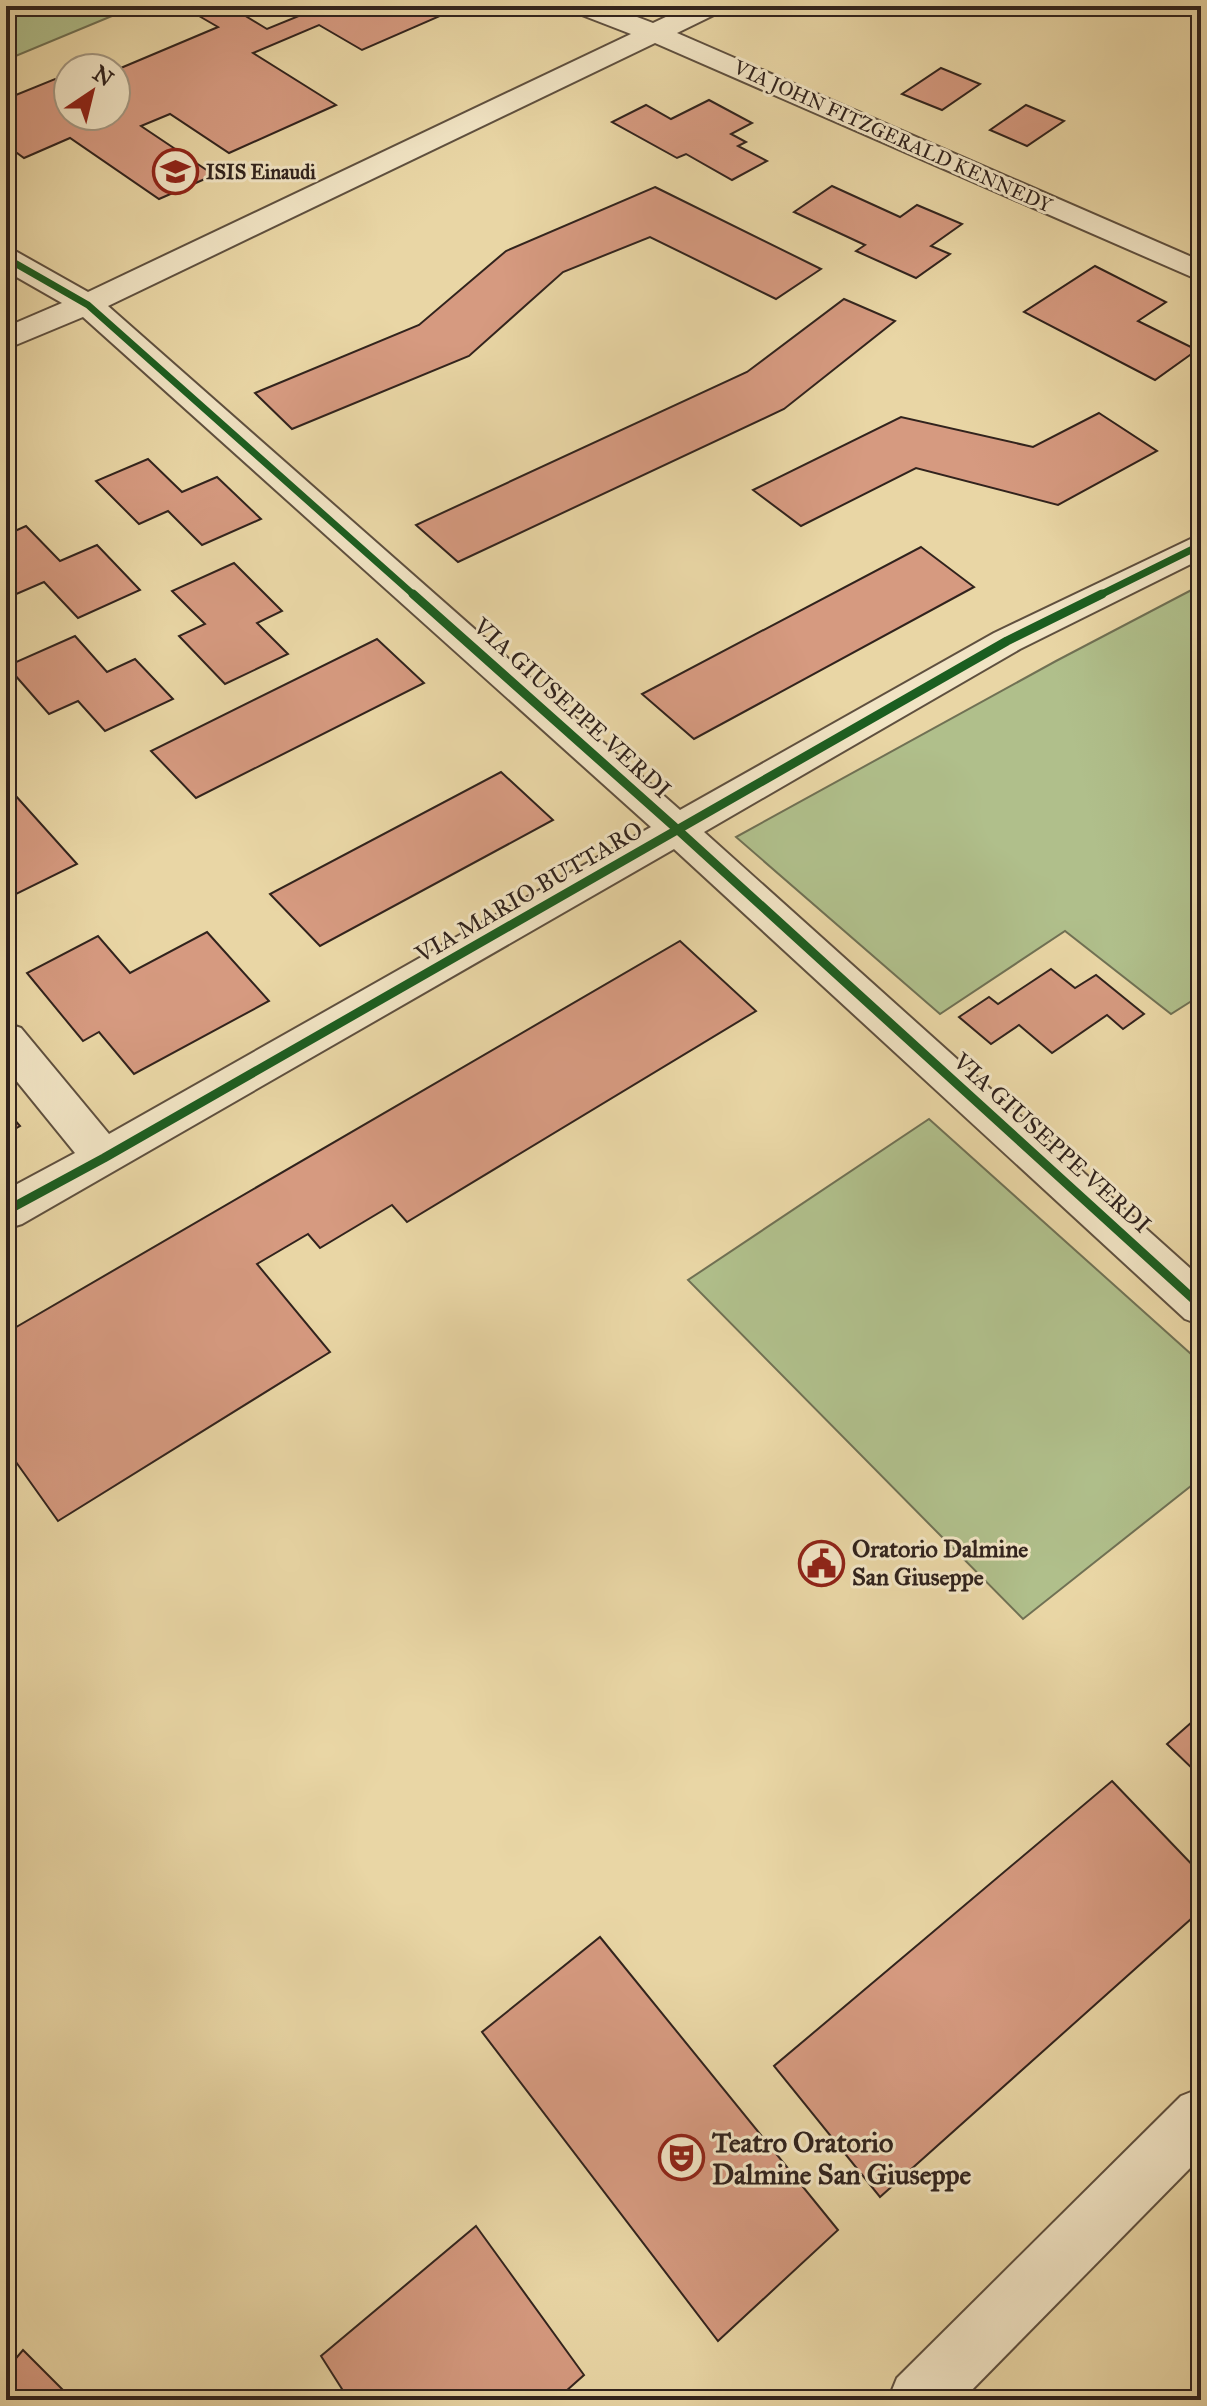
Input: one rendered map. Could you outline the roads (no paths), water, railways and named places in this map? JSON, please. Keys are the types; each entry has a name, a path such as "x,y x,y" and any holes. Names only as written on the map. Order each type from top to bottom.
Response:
{"street":[{"name":"VIA JOHN FITZGERALD KENNEDY","path":"584,6 657,34 1201,272"},
{"path":"6,339 88,305 710,6"},
{"name":"VIA GIUSEPPE VERDI","path":"6,258 88,305 678,830 1201,1306"},
{"name":"VIA MARIO BUTTARO","path":"6,1211 1019,635 1201,545"},
{"path":"6,1039 104,1158"},
{"path":"919,2400 1201,2116"}],"place":[{"name":"ISIS Einaudi","path":"175,172"},
{"name":"Oratorio Dalmine San Giuseppe","path":"821,1563"},
{"name":"Teatro Oratorio Dalmine San Giuseppe","path":"681,2158"}]}
